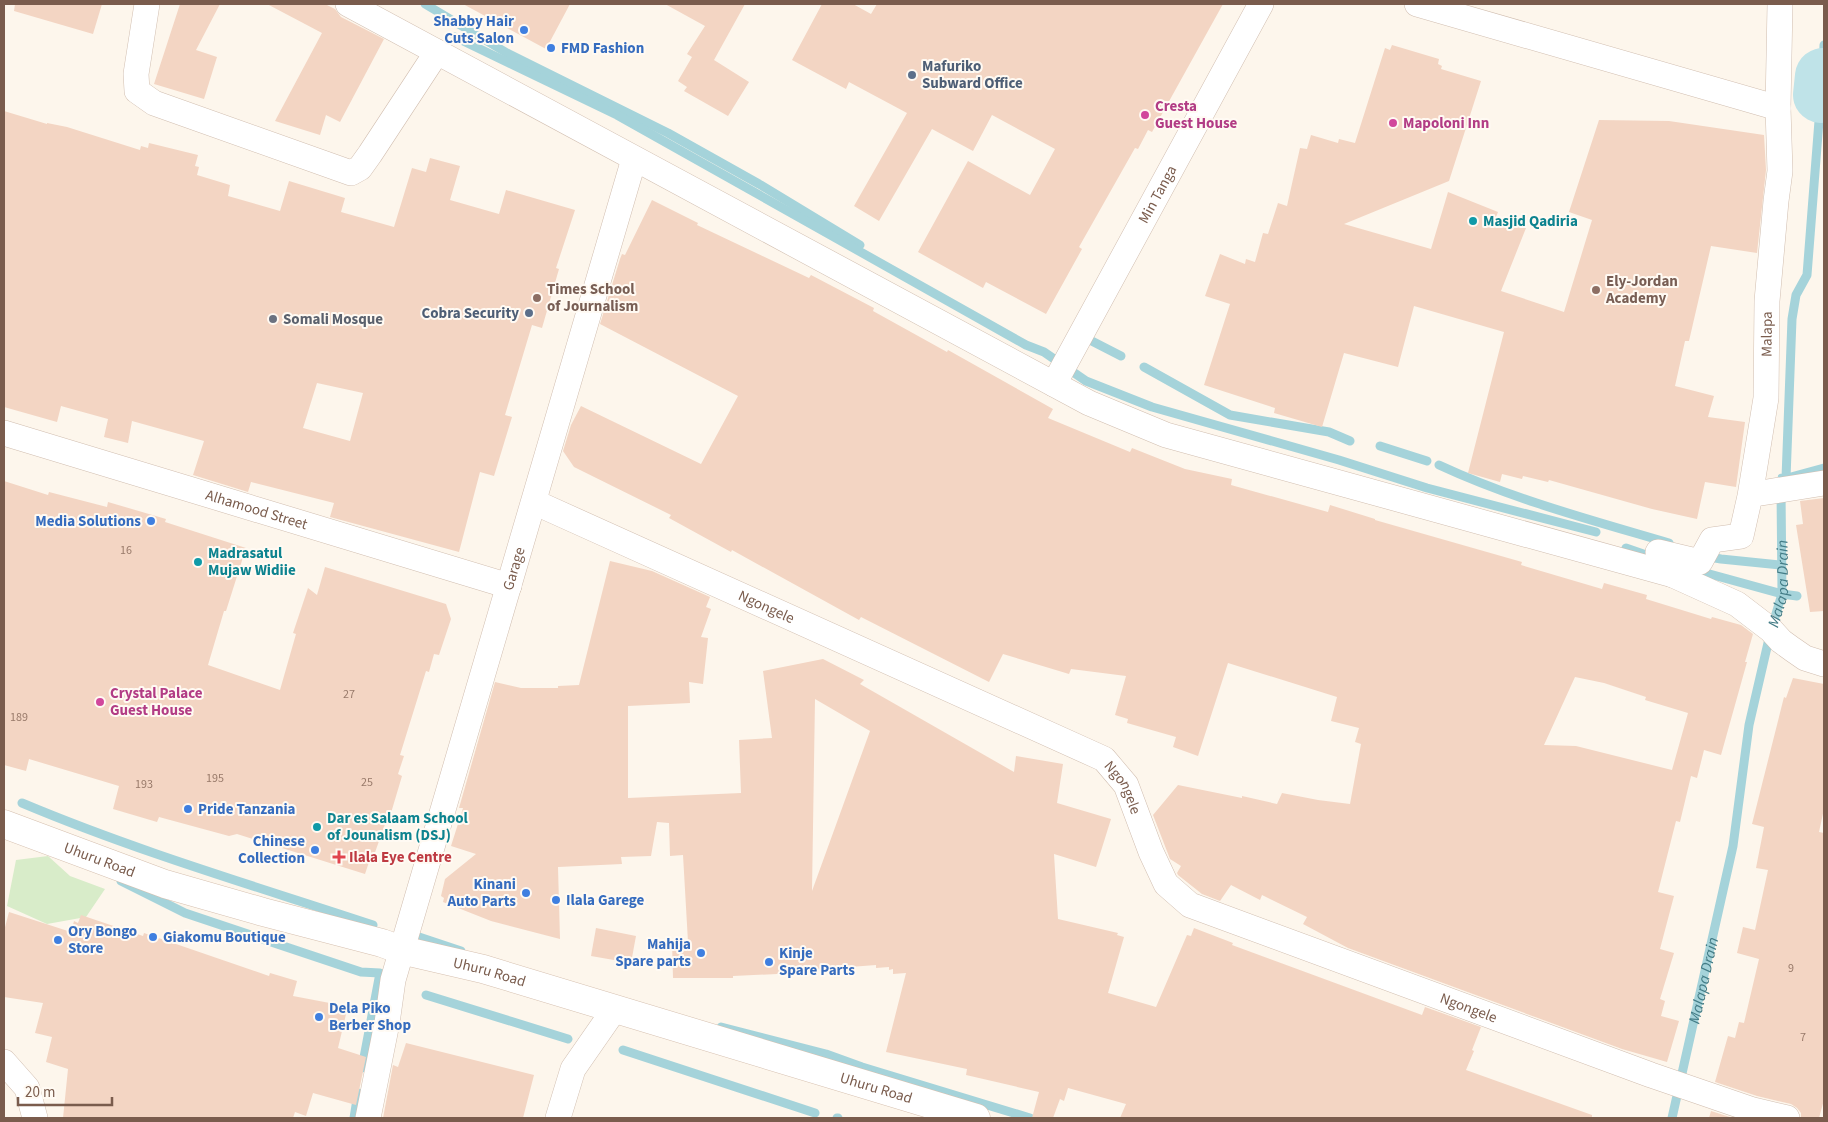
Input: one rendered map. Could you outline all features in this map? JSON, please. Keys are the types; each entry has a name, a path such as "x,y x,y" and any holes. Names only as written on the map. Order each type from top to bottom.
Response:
{"main road":[{"name":"Uhuru Road","path":"5,830 165,884 402,950 483,969 976,1118"}],"street":[{"path":"147,4 136,74 137,91 154,103 351,172 360,168 437,52"},
{"path":"348,4 1090,403 1166,435 1672,575 1737,604 1792,649 1806,658 1824,664"},
{"name":"Min Tanga","path":"1054,384 1261,4"},
{"path":"1417,4 1778,108"},
{"name":"Malapa","path":"1672,575 1659,559 1658,552 1704,554 1712,540 1741,536 1750,496 1766,398 1767,302 1780,171 1778,108 1780,4"},
{"name":"Garage","path":"368,1118 387,1023 393,980 634,159"},
{"name":"Alhamood Street","path":"4,433 509,586"},
{"path":"1761,493 1820,484"},
{"name":"Ngongele","path":"534,502 1104,759 1126,785 1151,852 1166,884 1190,906 1651,1075 1753,1110 1787,1118"},
{"path":"558,1118 574,1069 614,1010"},
{"path":"4,1062 27,1088 35,1118"}],"green space":[{"path":"48,856 70,876 105,889 86,917 47,924 7,906 16,860"}],"building":[{"path":"15,4 102,4 93,34 14,11"},
{"path":"180,4 220,4 196,50 217,57 204,99 154,84"},
{"path":"267,4 325,4 335,9 341,17 384,39 340,122 326,115 320,135 275,121 322,33"},
{"path":"463,4 570,4 546,49"},
{"path":"665,4 745,4 714,60 749,82 728,116 684,91 687,87 678,81 692,57 687,54 705,26"},
{"path":"822,4 853,4 871,14 877,4 1223,4 1152,132 1148,130 1138,149 1135,148 1079,247 1082,249 1046,314 986,282 983,288 918,252 968,161 1030,195 1055,149 992,115 973,151 932,129 879,221 854,206 907,113 849,82 846,89 792,60"},
{"path":"1392,45 1439,59 1438,64 1442,66 1441,69 1481,81 1449,181 1344,224 1431,249 1448,192 1498,212 1496,217 1526,228 1501,291 1564,312 1592,220 1569,212 1599,120 1669,121 1764,135 1766,170 1757,253 1711,246 1689,341 1685,341 1675,386 1714,396 1708,417 1745,422 1736,487 1705,482 1697,519 1652,509 1549,480 1548,482 1523,476 1522,479 1502,474 1500,482 1468,473 1504,332 1414,306 1398,367 1344,353 1322,427 1274,413 1275,408 1204,385 1230,304 1205,296 1220,254 1245,264 1246,259 1255,262 1263,233 1268,234 1278,203 1287,206 1300,148 1307,149 1311,135 1338,143 1339,139 1355,143 1385,48 1390,50"},
{"path":"4,111 47,124 67,127 140,150 141,146 148,148 149,143 198,155 195,166 199,167 197,175 230,185 228,196 280,211 289,181 345,198 341,212 394,227 412,168 426,172 430,158 460,166 450,200 499,214 506,190 575,210 556,268 559,269 542,328 532,325 505,415 512,417 494,476 480,472 459,552 330,517 334,503 251,482 248,492 193,475 204,441 132,421 128,443 104,437 108,419 61,406 57,422 4,407","holes":["317,383 363,393 350,441 303,428"]},
{"path":"652,200 698,223 697,225 809,278 811,275 874,308 873,311 947,352 948,350 1053,409 1048,418 1130,452 1132,448 1185,469 1232,479 1231,485 1328,512 1330,505 1375,520 1522,562 1521,565 1602,589 1604,583 1647,595 1646,599 1711,619 1712,617 1741,625 1753,634 1721,755 1704,750 1697,778 1691,776 1680,822 1676,821 1658,892 1674,896 1660,949 1674,953 1660,999 1665,1001 1661,1016 1679,1021 1667,1062 1622,1049 1348,948 1303,924 1307,917 1262,895 1260,900 1231,885 1220,901 1202,894 1178,875 1177,873 1181,866 1170,859 1153,815 1178,785 1277,804 1282,793 1350,804 1361,744 1355,742 1359,728 1331,721 1337,697 1228,663 1198,756 1173,747 1176,737 1127,723 1128,719 1115,715 1126,676 1071,669 1069,674 1003,654 989,682 861,617 859,620 732,550 731,552 669,518 671,515 574,467 563,451 571,425 581,406 701,464 738,396 600,324 620,259 622,254 625,255","holes":["1575,677 1604,683 1646,697 1645,700 1688,713 1672,770 1576,746 1544,745"]},
{"path":"4,481 48,495 49,492 107,507 108,502 166,519 165,522 246,548 208,665 280,690 296,634 293,633 308,588 317,595 325,567 446,604 451,619 439,655 434,654 429,672 426,671 400,755 404,756 398,774 402,776 391,813 389,813 373,858 369,862 365,874 237,834 229,836 159,817 157,822 113,809 119,786 29,759 26,771 4,765"},
{"path":"1824,498 1824,611 1810,612 1796,525 1803,524 1800,501"},
{"path":"610,561 652,571 710,597 706,607 711,609 701,637 708,638 703,684 689,682 690,703 628,706 628,798 741,793 739,740 772,738 763,671 823,659 864,680 860,684 1014,772 1016,756 1063,764 1057,803 1111,819 1096,867 1054,854 1058,919 1118,933 1117,935 1124,937 1108,993 1156,1007 1187,935 1191,936 1194,928 1233,943 1232,945 1422,1015 1425,1007 1481,1027 1466,1070 1592,1115 1592,1118 1120,1118 1126,1104 1068,1088 1064,1101 1060,1099 1053,1118 1032,1118 1039,1092 966,1075 967,1069 886,1052 906,973 893,974 893,969 889,970 889,967 876,968 876,965 797,971 797,973 733,976 733,978 673,978 672,942 688,942 683,855 670,856 669,823 657,822 651,856 621,857 622,864 558,867 560,939 491,921 443,902 444,898 441,896 445,879 476,854 451,846 463,808 459,808 495,682 521,688 558,688 558,686 579,685","holes":["815,699 870,731 812,891"]},
{"path":"1793,678 1824,684 1824,809 1819,832 1824,833 1824,1100 1819,1118 1801,1118 1801,1113 1791,1104 1757,1096 1715,1082 1728,1036 1735,1038 1739,1022 1744,1023 1759,959 1737,953 1743,927 1755,930 1768,870 1756,868 1764,827 1752,824 1784,697 1786,698"},
{"path":"9,912 71,932 74,921 78,923 81,915 143,936 144,933 269,976 270,973 297,981 293,996 335,1004 347,1010 338,1048 366,1057 356,1105 313,1093 306,1116 295,1112 293,1118 63,1118 68,1069 46,1062 52,1037 35,1033 43,1003 4,997 4,931"},
{"path":"596,928 636,936 631,963 591,956"},
{"path":"406,1043 534,1075 523,1118 383,1118 393,1065 398,1067"},
{"path":"1711,1111 1733,1118 1709,1118"}],"waterway":[{"path":"425,4 507,53 668,133 759,184 860,245"},
{"path":"455,37 617,115 1026,345 1044,352 1086,381 1152,407 1339,460 1427,488 1596,532"},
{"name":"Malapa Drain","path":"1823,76 1824,45"},
{"name":"Malapa Drain","path":"1821,95 1823,76"},
{"name":"Malapa Drain","path":"1672,1118 1733,846 1749,725 1771,630 1782,594 1781,490 1782,478 1786,478 1792,319 1796,295 1807,275 1821,95"},
{"path":"1082,336 1121,356"},
{"path":"1144,367 1230,415 1329,432 1350,441"},
{"path":"1380,446 1427,461"},
{"path":"1439,465 1523,499 1669,543"},
{"path":"1791,477 1824,468"},
{"path":"1626,548 1652,557"},
{"path":"1704,556 1781,565"},
{"path":"1695,570 1782,594 1797,596"},
{"path":"22,803 108,837 373,925"},
{"path":"121,881 185,913 361,972 380,973 362,1068"},
{"path":"407,933 461,951"},
{"path":"426,995 568,1039"},
{"path":"721,1027 826,1054 862,1067 1030,1118"},
{"path":"623,1050 815,1113"},
{"path":"354,1118 358,1093"}],"place":[{"name":"Shabby Hair Cuts Salon","path":"524,30"},
{"name":"FMD Fashion","path":"551,48"},
{"name":"Mafuriko Subward Office","path":"912,75"},
{"name":"Cresta Guest House","path":"1145,115"},
{"name":"Mapoloni Inn","path":"1393,123"},
{"name":"Masjid Qadiria","path":"1473,221"},
{"name":"Ely-Jordan Academy","path":"1596,290"},
{"name":"Times School of Journalism","path":"537,298"},
{"name":"Cobra Security","path":"529,313"},
{"name":"Somali Mosque","path":"273,319"},
{"name":"Media Solutions","path":"151,521"},
{"name":"Madrasatul Mujaw Widiie","path":"198,562"},
{"name":"Crystal Palace Guest House","path":"100,702"},
{"name":"Pride Tanzania","path":"188,809"},
{"name":"Dar es Salaam School of Jounalism (DSJ)","path":"317,827"},
{"name":"Chinese Collection","path":"315,850"},
{"name":"Ilala Eye Centre","path":"339,857"},
{"name":"Kinani Auto Parts","path":"526,893"},
{"name":"Ilala Garege","path":"556,900"},
{"name":"Giakomu Boutique","path":"153,937"},
{"name":"Ory Bongo Store","path":"58,940"},
{"name":"Mahija Spare parts","path":"701,953"},
{"name":"Kinje Spare Parts","path":"769,962"},
{"name":"Dela Piko Berber Shop","path":"319,1017"}]}
